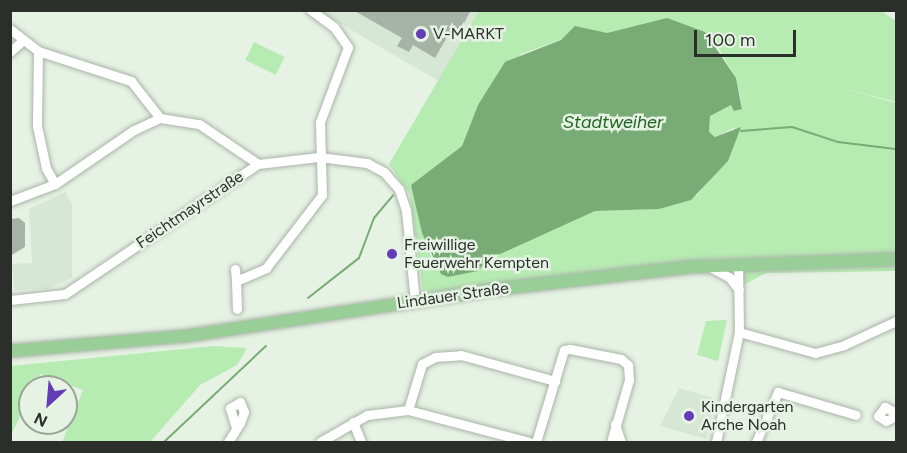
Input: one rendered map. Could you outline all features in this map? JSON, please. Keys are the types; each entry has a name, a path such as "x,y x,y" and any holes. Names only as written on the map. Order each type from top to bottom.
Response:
{"main road":[{"name":"Lindauer Straße","path":"10,351 186,336 415,301 692,267 897,259"}],"street":[{"path":"236,281 267,268 301,219 320,202 320,122 348,47 334,27 311,10"},
{"path":"10,29 22,41 38,51 131,81 160,118"},
{"path":"10,52 22,41"},
{"path":"38,51 37,126 46,168 55,184"},
{"path":"10,201 55,184 134,130 160,118 199,124 258,164"},
{"name":"Feichtmayrstraße","path":"10,300 65,294 258,164 319,157 367,163 384,172 400,193 415,301"},
{"path":"716,442 739,332 738,264"},
{"path":"707,266 729,277 739,290"},
{"path":"235,269 237,309"},
{"path":"739,332 815,353 844,345 897,321"},
{"path":"320,442 367,414 408,410 534,442 564,350 621,359 630,375 610,442"},
{"path":"408,410 422,364 435,357 461,355 555,381"},
{"path":"756,442 777,392 856,415"},
{"path":"353,422 361,442"},
{"path":"615,424 621,442"},
{"path":"228,442 236,428"}],"shaded area":[{"path":"880,10 896,21 896,102 834,86 896,103 896,255 714,259 423,292 410,194 389,164 479,11","holes":["666,19 705,32 716,44 736,78 742,108 731,104 710,115 709,132 716,137 735,127 709,181 697,195 659,209 595,211 577,217 487,260 478,271 448,277 434,267 411,185 462,146 478,105 521,54 585,31 607,33"]},
{"path":"319,11 479,11 440,82"},
{"path":"254,42 285,57 276,75 245,60"},
{"path":"65,192 72,204 72,278 47,289 14,290 12,264 32,263 29,209"},
{"path":"896,264 896,271 766,273 742,286 741,268"},
{"path":"727,320 718,361 697,355 706,321"},
{"path":"214,346 247,348 237,365 200,385 150,442 62,442 65,435 78,435 78,402 83,390 78,388 78,375 18,375 18,420 11,435 11,366"},
{"name":"Kindergarten Arche Noah","path":"679,388 716,399 706,439 660,426"}],"water":[{"name":"Stadtweiher","path":"667,18 705,32 736,78 742,109 734,111 731,105 710,116 709,132 715,137 741,127 728,161 691,200 659,209 595,211 487,260 478,271 448,277 441,274 422,233 411,185 462,146 478,105 505,62 561,40 575,26 607,33"}],"building":[{"name":"V-MARKT","path":"353,10 471,10 457,36 450,32 435,58 413,45 409,52 397,46 402,38"},
{"path":"19,218 25,223 25,247 10,256 10,219"}],"waterway":[{"path":"741,131 792,127 838,142 896,149"},
{"path":"308,298 359,258 374,218 393,195"},
{"path":"164,442 266,346"}],"place":[{"name":"V-MARKT","path":"421,34"},
{"name":"Freiwillige Feuerwehr Kempten","path":"392,254"},
{"name":"Kindergarten Arche Noah","path":"689,416"}]}
